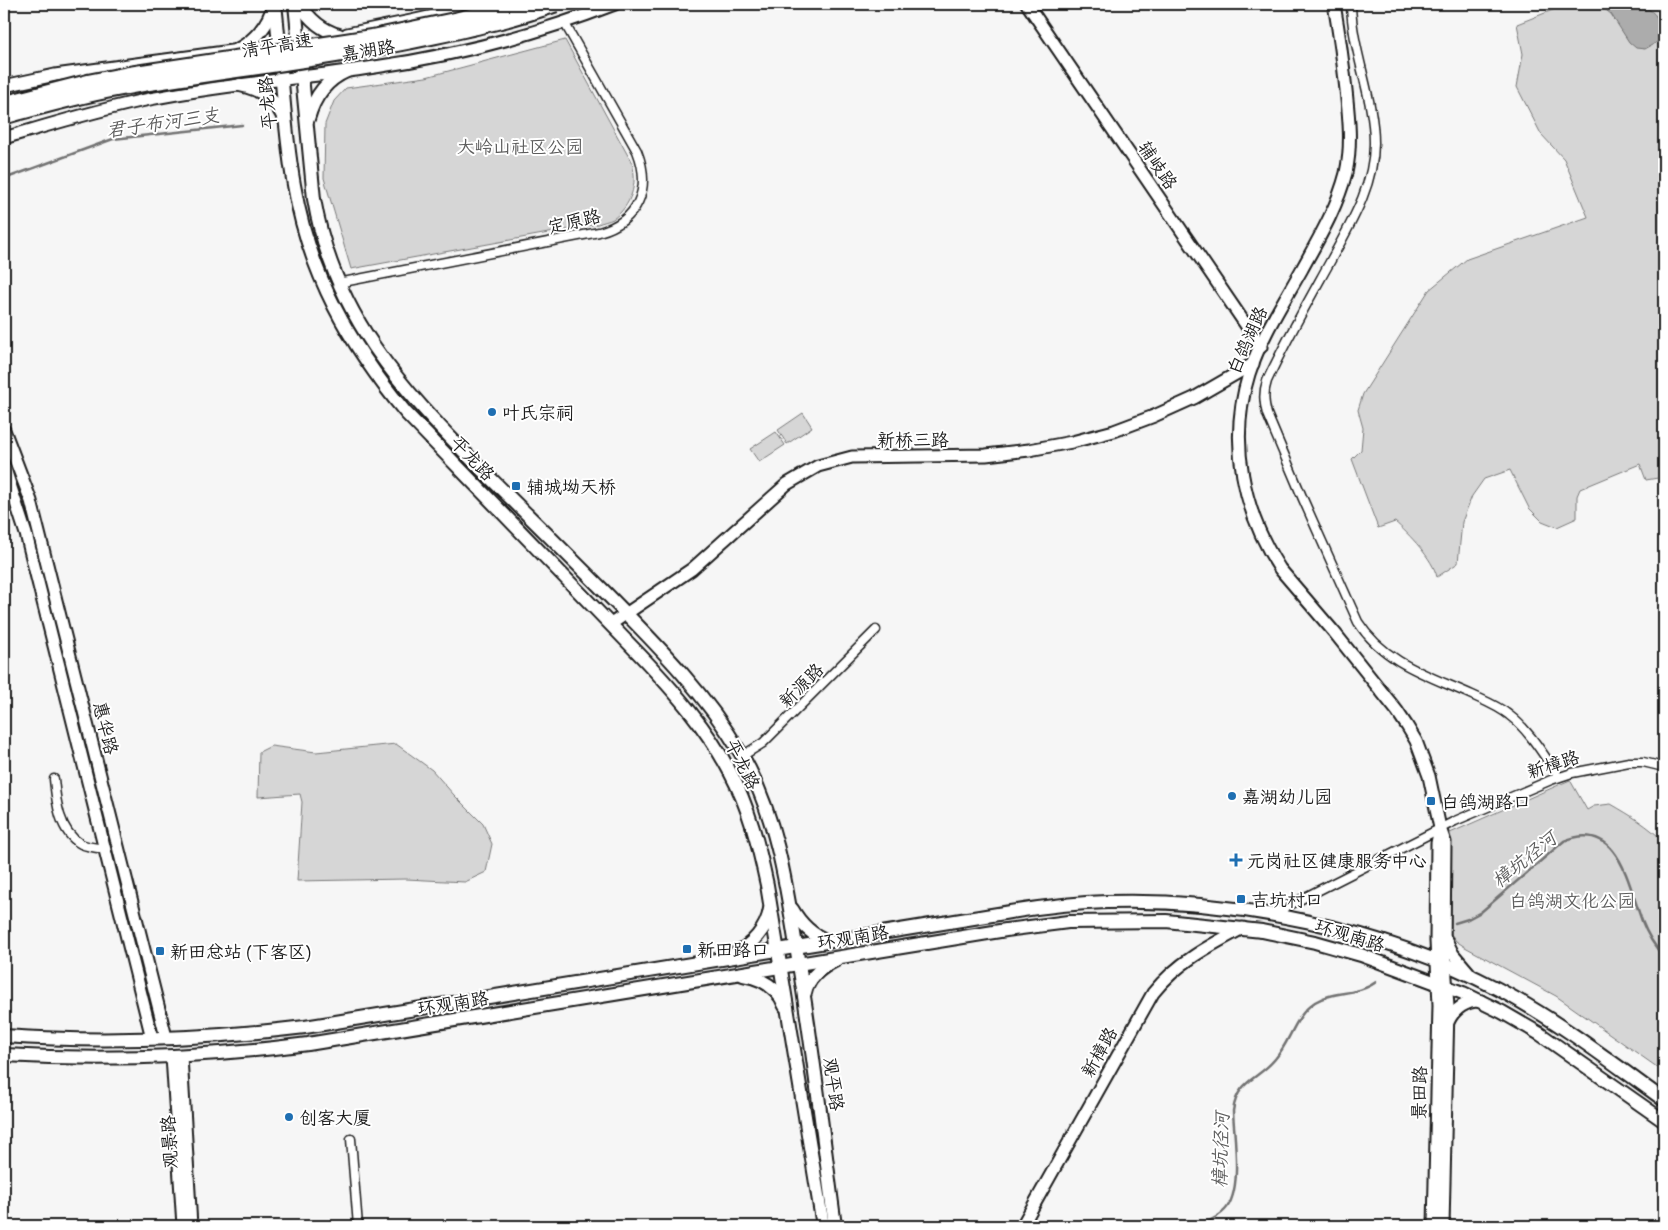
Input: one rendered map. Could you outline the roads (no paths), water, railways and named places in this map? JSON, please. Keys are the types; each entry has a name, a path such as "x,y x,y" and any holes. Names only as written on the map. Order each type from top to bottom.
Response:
{"highway":[{"name":"清平高速","path":"4,104 126,75 404,32 518,4"},
{"name":"清平高速","path":"4,116 127,86 414,41 488,24 555,4"}],"main road":[{"name":"平龙路","path":"275,4 294,186 308,241 330,300 356,347 406,413 611,624 677,695 702,726 731,773 748,814 762,861 781,966"},
{"path":"237,50 260,32 270,17 275,4"},
{"name":"平龙路","path":"294,4 318,221 338,283 370,340 410,395 626,614 704,698 742,756 752,774 767,811 790,904 796,946"},
{"path":"300,4 317,25 330,33 339,35"},
{"path":"307,128 310,110 320,92 331,80 347,71"},
{"path":"240,85 254,88 267,95 279,109 287,126"},
{"path":"728,957 746,947 760,934 768,919 770,902"},
{"name":"环观南路","path":"4,1036 70,1039 166,1038 224,1035 305,1027 1037,908 1105,902 1161,903 1271,914 1347,931 1441,963 1472,976 1515,998 1560,1026 1664,1100"},
{"path":"790,904 796,917 806,927 818,937 829,941"},
{"name":"环观南路","path":"4,1055 82,1057 177,1056 250,1051 308,1044 799,963 1068,922 1166,921 1243,928 1337,947 1442,984 1481,1001 1558,1045 1664,1121"},
{"name":"观平路","path":"796,946 835,1226"},
{"path":"804,996 809,982 817,973 828,964 846,956"},
{"name":"观平路","path":"781,966 823,1226"},
{"path":"738,974 751,976 769,985 783,1001 788,1013"}],"street":[{"name":"嘉湖路","path":"4,86 55,75 298,42 376,29 487,4"},
{"name":"嘉湖路","path":"4,138 126,104 173,94 347,71 456,52 510,39 615,4"},
{"name":"辅岐路","path":"1027,4 1260,347"},
{"name":"白鸽湖路","path":"1334,4 1343,59 1351,136 1346,172 1341,190 1324,229 1260,347 1253,364 1244,393 1240,417 1240,460 1243,481 1255,521 1271,555 1280,569 1398,711 1416,742 1428,776 1445,842 1444,932 1441,963"},
{"path":"1350,4 1353,31 1373,126 1373,156 1370,176 1346,231 1272,370 1264,392 1264,403 1303,499 1358,622 1366,635 1375,645 1400,662 1492,704 1508,714 1530,736 1559,777"},
{"name":"定原路","path":"338,283 599,232 610,229 629,216 636,206 644,185 642,162 564,22"},
{"name":"新桥三路","path":"611,624 692,569 787,484 818,466 852,457 986,455 1072,442 1114,431 1161,413 1200,394 1253,364"},
{"name":"惠华路","path":"4,430 31,501 166,1038"},
{"name":"惠华路","path":"4,466 26,534 152,1038"},
{"name":"新源路","path":"742,756 763,743 876,630"},
{"name":"新樟路","path":"1271,914 1440,828 1559,777 1629,762 1643,762 1664,766"},
{"path":"54,779 56,801 63,822 71,836 82,844 105,849"},
{"name":"白鸽湖路","path":"1440,828 1437,843 1441,963"},
{"name":"新樟路","path":"1022,1226 1153,993 1169,974 1188,959 1243,928"},
{"path":"1444,932 1446,941 1453,954 1472,976"},
{"name":"景田路","path":"1441,963 1447,1023 1443,1226"},
{"name":"景田路","path":"1434,1226 1439,1005 1442,984"},
{"path":"1447,1023 1460,1007 1470,1001 1481,1001"},
{"name":"观景路","path":"177,1056 182,1226"},
{"name":"观景路","path":"177,1056 191,1226"},
{"path":"351,1139 358,1226"}],"waterway":[{"name":"君子布河三支","path":"4,179 113,139 242,125"},
{"name":"樟坑径河","path":"1455,923 1481,912 1564,841 1583,836 1597,839 1609,846 1618,859 1626,873 1644,926 1657,949 1664,957"},
{"name":"樟坑径河","path":"1198,1226 1222,1213 1231,1201 1236,1177 1233,1111 1235,1101 1244,1086 1275,1059 1297,1021 1315,1002 1322,998 1362,989 1376,982"}],"place":[{"name":"叶氏宗祠","path":"492,412"},
{"name":"辅城坳天桥","path":"516,486"},
{"name":"嘉湖幼儿园","path":"1232,796"},
{"name":"白鸽湖路口","path":"1431,801"},
{"name":"元岗社区健康服务中心","path":"1236,860"},
{"name":"吉坑村口","path":"1241,899"},
{"name":"新田路口","path":"687,949"},
{"name":"新田总站 (下客区)","path":"160,951"},
{"name":"创客大厦","path":"289,1117"}],"park label":[{"name":"大岭山社区公园","path":"520,146"},
{"name":"白鸽湖文化公园","path":"1572,900"}]}
